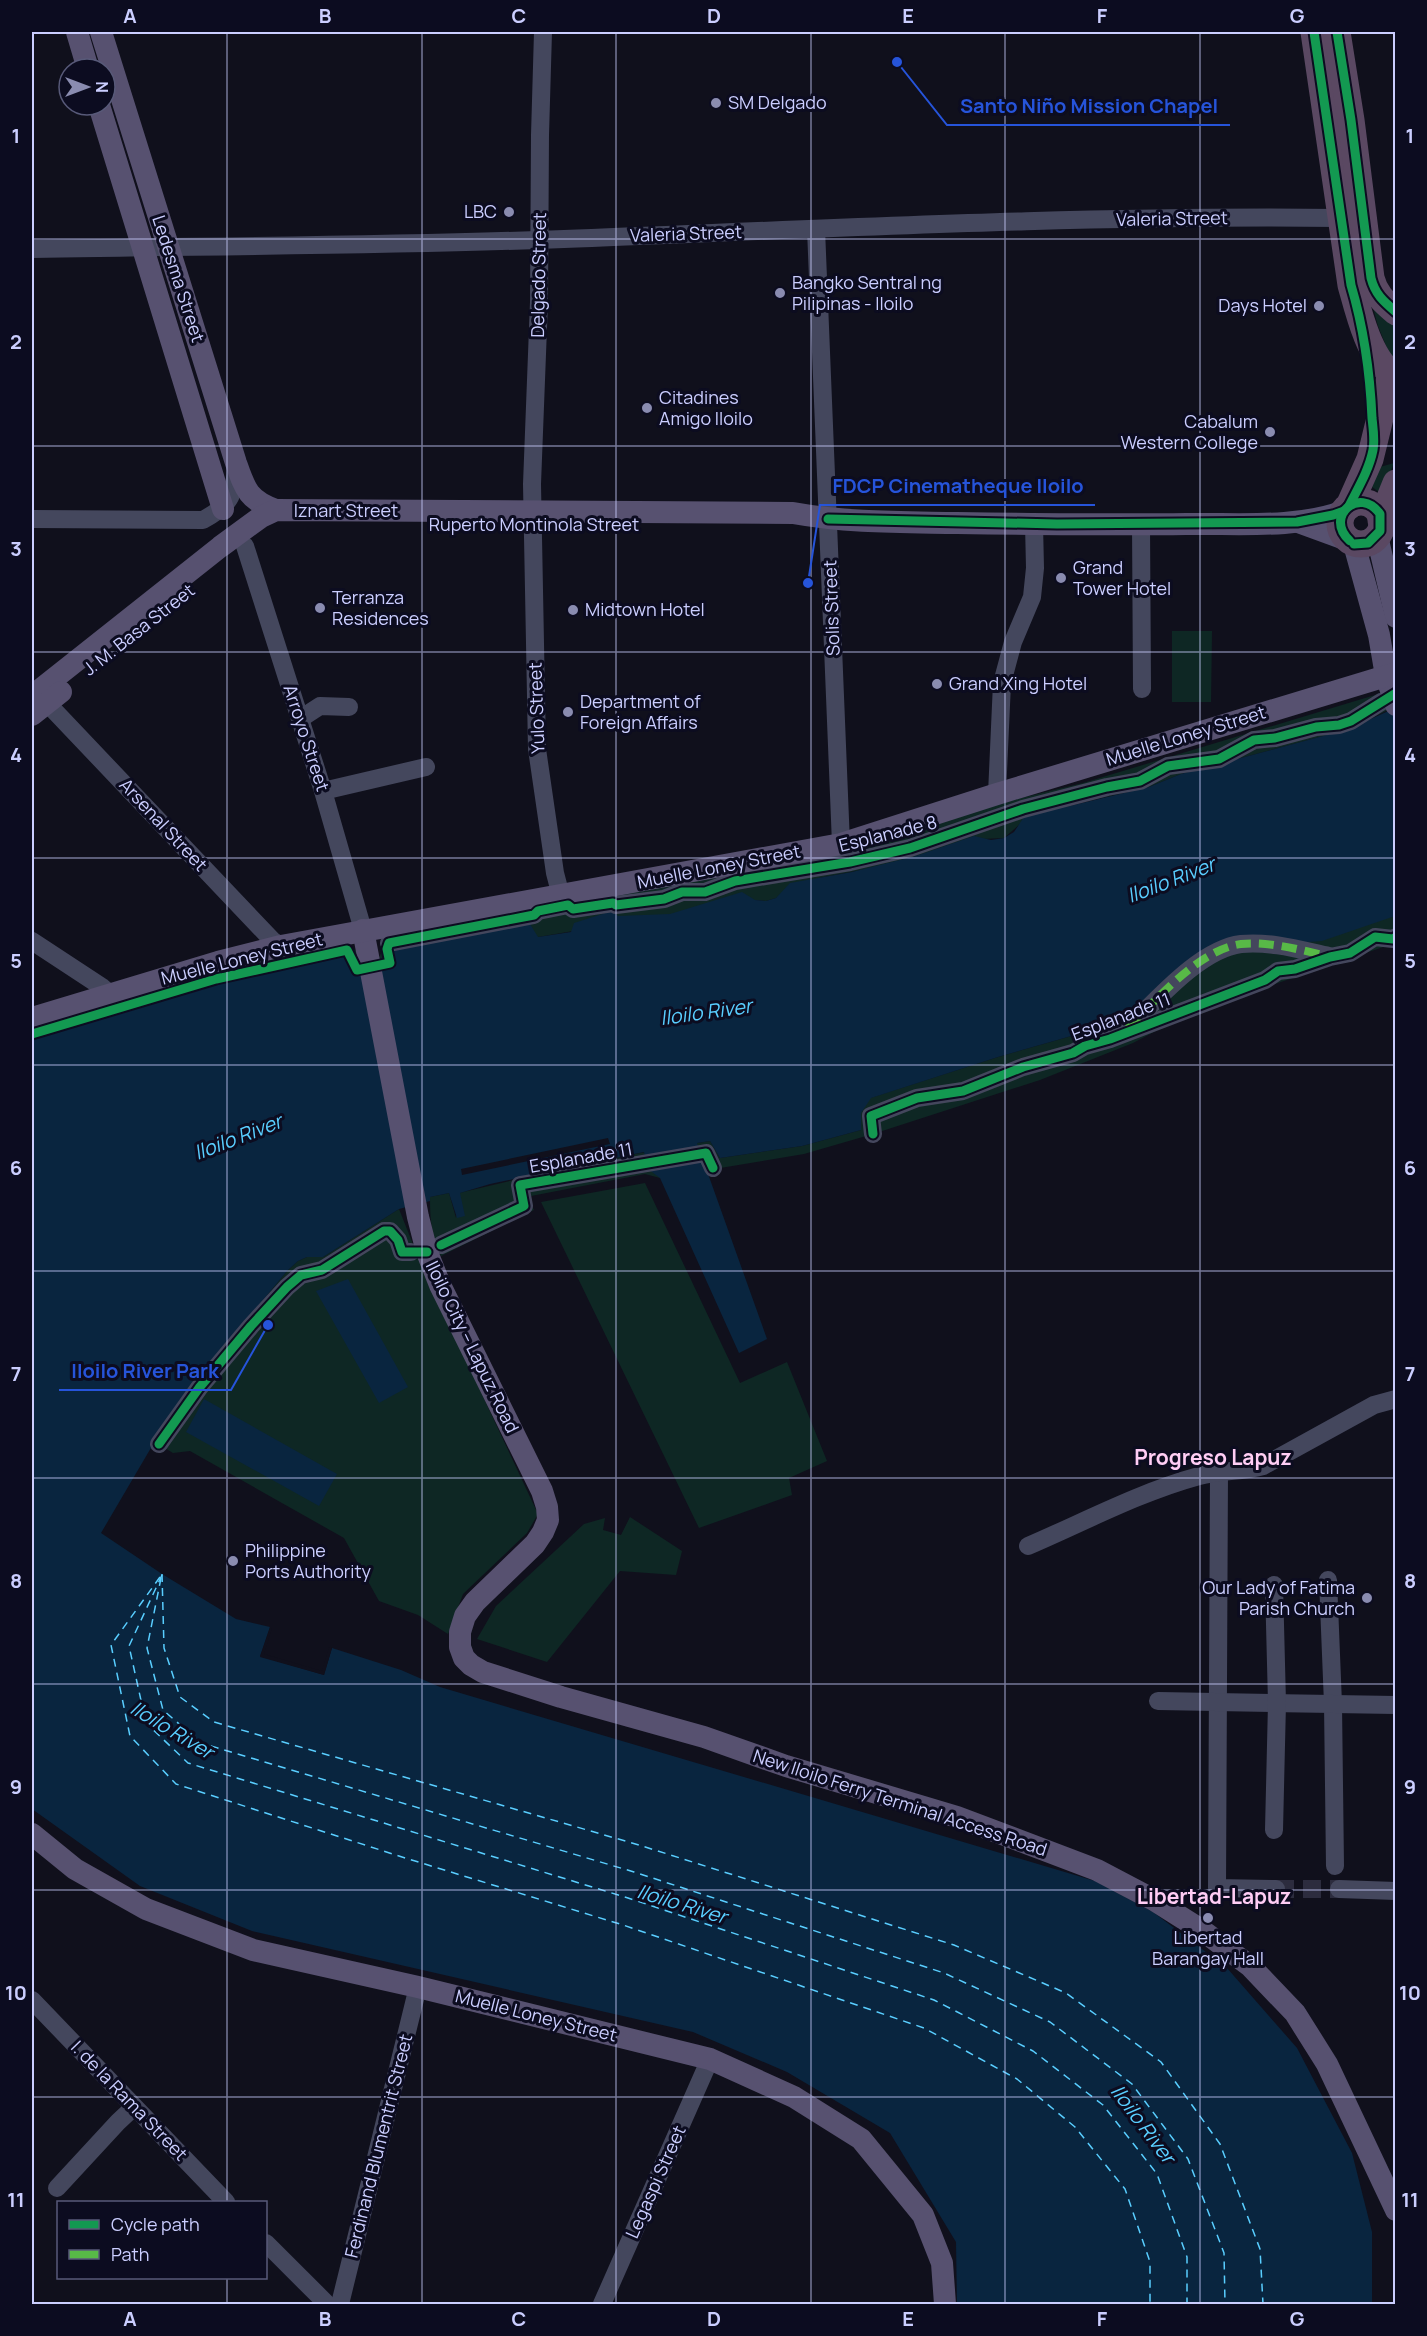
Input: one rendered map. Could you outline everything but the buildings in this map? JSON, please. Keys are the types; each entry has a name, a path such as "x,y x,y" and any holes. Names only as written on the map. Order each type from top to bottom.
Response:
{"highway":[{"path":"1314,32 1351,285 1362,322 1367,354 1374,448"},
{"path":"1337,32 1371,278 1374,291 1392,308"},
{"path":"1362,322 1382,365 1394,369 1367,470 1341,517 1341,531 1366,535"},
{"path":"1366,535 1395,483"},
{"path":"1347,508 1354,503 1366,503 1376,509 1366,535"}],"main road":[{"path":"77,32 84,57"},
{"name":"Ledesma Street","path":"101,32 236,463 251,498 259,504 276,510"},
{"name":"Ledesma Street","path":"103,117 223,509"},
{"name":"Ruperto Montinola Street","path":"242,539 277,524 532,518 794,527 828,519 1034,524 1297,522 1333,515 1347,508"},
{"name":"Iznart Street","path":"242,539 261,517 276,510 532,518"},
{"name":"Ruperto Montinola Street","path":"1297,522 1366,535"},
{"path":"1366,535 1395,617"},
{"path":"1366,535 1379,635 1391,674 1390,703"},
{"name":"J. M. Basa Street","path":"37,704 242,539"},
{"name":"Muelle Loney Street","path":"32,1018 218,962 281,946 841,844 1391,674"},
{"name":"Iloilo City – Lapuz Road","path":"363,930 418,1217 427,1251 440,1285 542,1491 547,1508 548,1520 535,1544 475,1602 465,1616 460,1632 460,1647 464,1658"},
{"name":"New Iloilo Ferry Terminal Access Road","path":"464,1658 483,1672 516,1683 704,1737 786,1766 957,1817 1097,1870 1154,1900 1203,1931 1250,1966 1295,2013 1327,2064 1395,2210"},
{"name":"Muelle Loney Street","path":"32,1834 75,1869 146,1909 253,1950 710,2059 794,2097 861,2139 923,2215 942,2263 945,2304"}],"street":[{"name":"Delgado Street","path":"532,518 539,302 543,32"},
{"name":"Valeria Street","path":"32,249 539,240 1064,220 1340,218"},
{"name":"Solis Street","path":"816,229 841,844"},
{"path":"32,519 203,520 223,509 234,488 236,463"},
{"name":"Yulo Street","path":"532,518 537,749 555,873 561,896"},
{"path":"997,794 1002,683 1013,642 1032,597 1035,568 1034,524"},
{"path":"1141,524 1142,689"},
{"name":"Arroyo Street","path":"242,539 323,791 363,930"},
{"name":"Esplanade 8","path":"389,943 534,915 538,910 568,905 573,909 664,899 682,892 705,892 735,881 850,862 910,849 1023,809 1107,787 1140,782 1168,766 1219,759 1254,740 1275,738 1316,727 1339,725 1390,703"},
{"name":"Arsenal Street","path":"37,704 273,941 281,946"},
{"path":"300,719 320,706 349,707"},
{"path":"323,791 426,767"},
{"name":"Esplanade 11","path":"873,1134 871,1116 917,1098 963,1091 1023,1067 1073,1053 1085,1046 1265,980 1278,971 1295,969 1350,953 1375,937 1393,939 1395,937"},
{"path":"32,942 110,994"},
{"name":"Esplanade 11","path":"1122,1034 1198,964 1225,948 1240,944 1260,944 1330,957"},
{"name":"Esplanade 11","path":"441,1245 524,1206 520,1185 604,1172 710,1160"},
{"path":"159,1444 229,1352 301,1275 322,1270 384,1231 390,1231 395,1235 402,1252 411,1252"},
{"path":"1028,1546 1149,1493 1200,1476 1244,1471 1263,1466 1374,1405 1395,1399"},
{"path":"1219,1473 1217,1888 1276,1889"},
{"path":"1328,1580 1333,1704 1335,1866"},
{"path":"1274,1585 1277,1703 1274,1830"},
{"path":"1158,1701 1395,1705"},
{"path":"1339,1889 1395,1892"},
{"name":"Ferdinand Blumentrit Street","path":"340,2304 418,1988"},
{"name":"I. de la Rama Street","path":"32,2000 225,2201"},
{"name":"Legaspi Street","path":"602,2304 710,2059"},
{"path":"57,2188 117,2122 134,2107"},
{"path":"267,2244 327,2304"}],"green space":[{"path":"1370,296 1395,321 1395,353 1391,358 1378,326"},
{"path":"1394,463 1383,491 1379,492 1372,487 1380,467"},
{"path":"1172,631 1212,631 1211,702 1172,702"},
{"path":"1385,692 1388,710 1350,729 1181,774 1149,787 1075,804 1020,824 1004,838 982,839 971,849 819,878 766,901 755,900 538,937 391,949 395,965 382,968 379,958 388,937 1083,783"},
{"path":"1395,879 1395,943 1188,1014 1133,1043 1040,1080 804,1154 660,1178 645,1174 531,1196 534,1210 441,1256 435,1241 430,1213 430,1197 449,1193 456,1218 459,1193 553,1171 710,1141 720,1158 802,1146 861,1130 860,1113 870,1098 998,1057 1110,1025 1148,997 1201,952"},
{"path":"346,943 361,955 363,972 354,974 347,956 277,968 136,1006 32,1038 32,1029 149,992 201,980 213,972"},
{"path":"645,1183 740,1383 787,1362 827,1461 789,1478 792,1495 699,1528 541,1202"},
{"path":"399,1209 420,1262 538,1514 527,1533 463,1594 448,1634 418,1615 379,1601 344,1538 190,1451 173,1453 155,1442 198,1379 287,1271 298,1261 307,1257 323,1257"},
{"path":"630,1517 682,1551 676,1575 620,1571 547,1662 477,1639 496,1606 584,1524 605,1518 603,1530 621,1535"}],"water":[{"name":"Iloilo River","path":"1395,708 1395,916 1322,941 1294,943 1248,936 1148,997 1110,1025 998,1057 871,1098 861,1113 861,1130 802,1146 720,1158 710,1141 697,1143 767,1339 739,1353 660,1178 648,1169 644,1152 490,1184 460,1193 465,1216 457,1218 449,1193 430,1197 430,1201 399,1209 323,1257 307,1257 298,1261 287,1271 198,1379 155,1441 101,1533 162,1574 236,1619 270,1627 260,1656 324,1675 332,1648 401,1670 440,1687 1095,1881 1153,1912 1227,1968 1297,2048 1352,2153 1372,2232 1372,2304 957,2304 956,2242 890,2133 787,2072 693,2032 252,1931 140,1886 32,1809 32,1038 136,1006 277,968 346,956 355,974 395,965 391,948 530,924 538,937 571,932 574,923 612,911 618,916 670,914 742,892 755,900 766,901 776,898 790,883 852,872 916,856 974,836 991,840 1004,838 1014,832 1024,817 1149,787 1181,774 1349,729"},
{"path":"348,1279 408,1387 379,1403 316,1291"},
{"path":"204,1399 337,1474 319,1506 186,1432"}],"pier":[{"path":"608,1138 610,1144 462,1175 461,1169"},
{"path":"270,1627 272,1628 264,1654 322,1671 329,1647 332,1648 324,1675 260,1657"}],"ferry route":[{"path":"162,1574 164,1648 180,1697 214,1722 639,1845 954,1945 1066,1993 1161,2062 1220,2144 1260,2249 1263,2304"},
{"path":"162,1575 129,1646 146,1723 188,1763 628,1898 934,2000 1033,2051 1103,2105 1157,2174 1187,2257 1187,2304"},
{"path":"160,1577 111,1645 130,1736 176,1784 623,1925 924,2028 1017,2079 1075,2127 1125,2189 1150,2262 1150,2304"},
{"path":"161,1578 147,1648 163,1710 201,1743 634,1872 944,1973 1050,2022 1132,2084 1188,2159 1224,2253 1225,2304"}],"tunnel":[{"path":"1276,1889 1339,1889"}],"marked path":[{"path":"1128,1028 1180,977 1210,955 1226,948 1252,943 1328,956"}],"cycle path":[{"path":"1314,32 1351,285 1366,351 1374,434 1369,465 1349,506"},
{"path":"1337,32 1351,120 1371,278 1380,297 1396,312"},
{"path":"1350,541 1340,523 1342,514 1355,503 1372,506 1380,514 1380,531 1368,543 1354,544"},
{"path":"828,519 1057,524 1297,522 1344,511"},
{"path":"32,1034 216,979 347,950 357,970 390,963 387,949 389,943 534,915 538,911 568,905 573,909 613,903 616,905 664,899 682,892 705,892 735,881 850,862 910,848 1023,809 1107,787 1140,781 1168,766 1219,759 1254,740 1275,738 1316,727 1339,725 1351,721 1396,693"},
{"path":"873,1134 871,1116 917,1098 963,1091 1023,1067 1073,1053 1085,1046 1110,1039 1265,980 1278,971 1295,969 1350,953 1375,937 1393,939 1396,937"},
{"path":"441,1245 524,1206 520,1185 706,1153 713,1168"},
{"path":"159,1444 199,1388 251,1326 301,1275 322,1270 384,1231 390,1231 398,1240 402,1252 427,1252"}],"place":[{"name":"Santo Niño Mission Chapel","path":"897,62"},
{"name":"SM Delgado","path":"716,103"},
{"name":"LBC","path":"509,212"},
{"name":"Bangko Sentral ng Pilipinas - Iloilo","path":"780,293"},
{"name":"Days Hotel","path":"1319,306"},
{"name":"Citadines Amigo Iloilo","path":"647,408"},
{"name":"Cabalum Western College","path":"1270,432"},
{"name":"Grand Tower Hotel","path":"1061,578"},
{"name":"FDCP Cinematheque Iloilo","path":"808,583"},
{"name":"Terranza Residences","path":"320,608"},
{"name":"Midtown Hotel","path":"573,610"},
{"name":"Grand Xing Hotel","path":"937,684"},
{"name":"Department of Foreign Affairs","path":"568,712"},
{"name":"Iloilo River Park","path":"268,1325"},
{"name":"Philippine Ports Authority","path":"233,1561"},
{"name":"Our Lady of Fatima Parish Church","path":"1367,1598"},
{"name":"Libertad Barangay Hall","path":"1208,1918"}],"district":[{"name":"Progreso Lapuz","path":"1213,1458"},
{"name":"Libertad-Lapuz","path":"1214,1897"}]}
